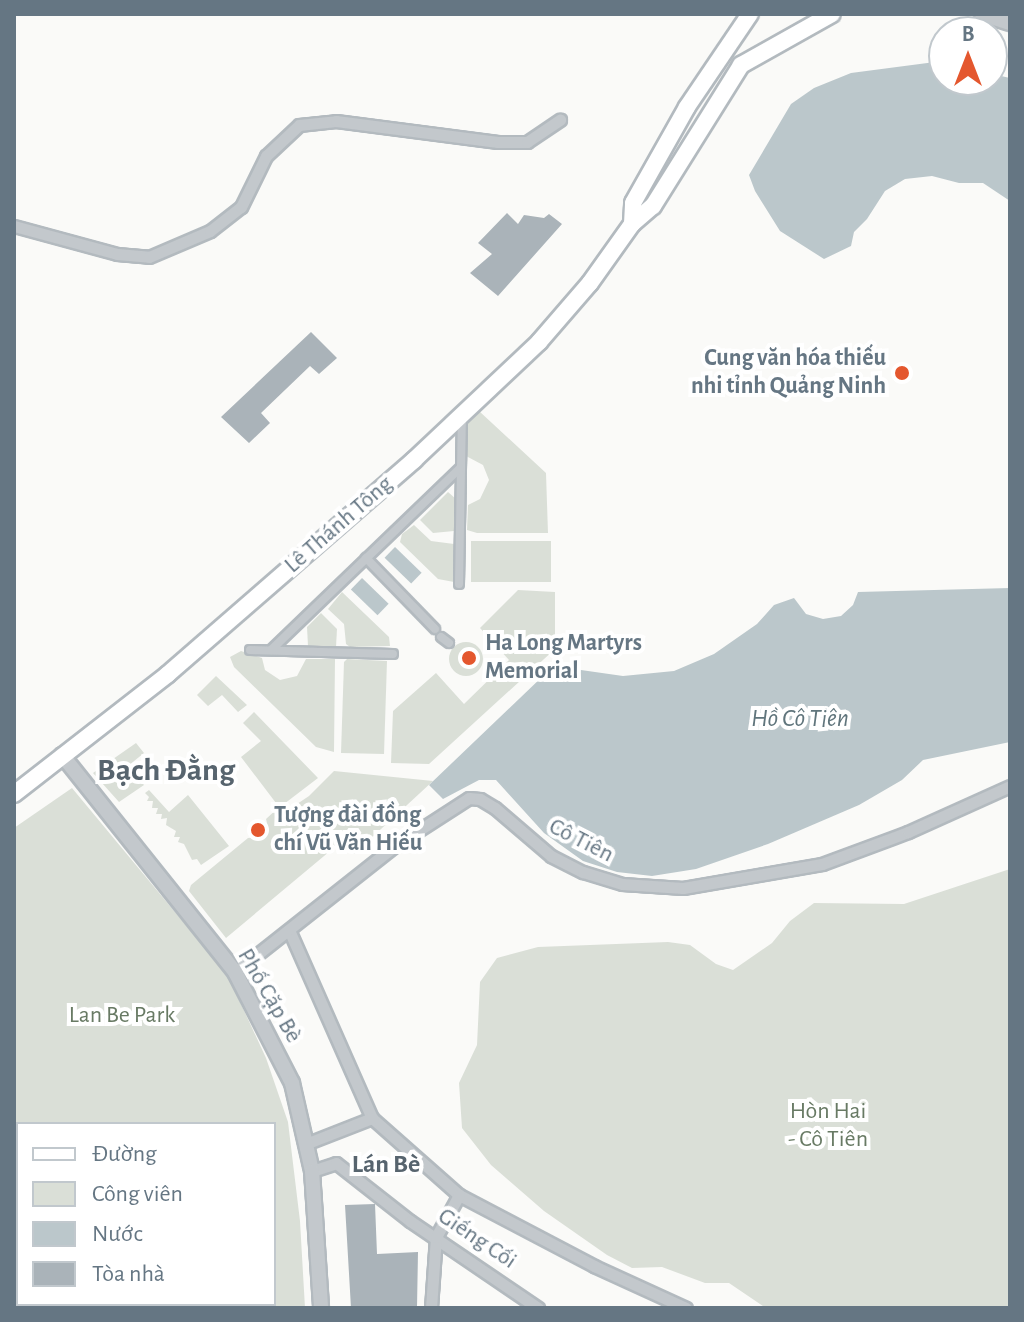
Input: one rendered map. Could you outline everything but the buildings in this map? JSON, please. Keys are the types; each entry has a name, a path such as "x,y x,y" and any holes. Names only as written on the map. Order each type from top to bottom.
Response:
{"main road":[{"name":"Lê Thánh Tông","path":"632,224 633,203 687,107 750,14"},
{"name":"Lê Thánh Tông","path":"14,794 168,674 462,415 539,342 590,283 632,224 653,206 741,65 832,14"}],"street":[{"path":"982,14 1010,23"},
{"path":"14,226 117,254 149,257 210,231 241,207 266,156 299,125 336,121 498,142 527,142 560,120"},
{"path":"459,584 462,415"},
{"path":"271,650 460,468"},
{"path":"366,558 442,636"},
{"path":"250,650 393,654"},
{"name":"Phố Cặp Bè","path":"62,755 235,972 292,1083 312,1171 321,1308"},
{"name":"Cô Tiên","path":"235,972 411,834 469,798 480,799 495,808 551,856 583,872 622,884 683,888 822,864 908,832 1010,786"},
{"path":"289,930 372,1118 459,1195 594,1266 686,1308"},
{"path":"308,1143 372,1118"},
{"name":"Giếng Cối","path":"312,1171 336,1163 538,1308"},
{"path":"431,1308 436,1237 459,1195"}],"green space":[{"path":"479,411 546,473 548,533 477,533 467,530 468,505 480,499 489,480 483,465 466,456 464,445 466,422"},
{"path":"448,492 456,499 454,531 433,533 420,520"},
{"path":"414,525 431,541 454,544 454,582 438,579 400,542 402,534"},
{"path":"471,541 551,541 551,582 471,582"},
{"path":"518,590 555,592 555,649 429,764 391,763 393,711 436,673 464,704 509,660 480,628"},
{"path":"342,592 389,637 390,646 350,647 346,644 344,624 328,609"},
{"path":"321,613 337,629 336,647 308,646 307,627"},
{"path":"466,642 478,647 483,659 478,671 466,676 454,671 449,659 454,647"},
{"path":"241,651 262,658 265,670 280,680 297,676 306,659 335,659 334,752 316,747 234,667 230,657"},
{"path":"347,659 387,661 384,754 341,753 344,662"},
{"path":"216,676 247,705 238,712 222,695 208,706 197,695"},
{"path":"254,712 318,778 284,804 288,810 309,796 334,771 433,781 354,854 342,841 226,938 189,891 191,885 248,838 263,837 268,827 266,819 279,807 241,757 261,741 243,723"},
{"path":"136,743 144,753 128,766 144,785 119,802 93,773"},
{"name":"Lan Be Park","path":"72,788 228,976 266,1058 288,1122 300,1221 305,1308 14,1308 14,828"},
{"path":"149,790 169,812 188,795 229,846 201,865 197,859 192,860 184,844 178,842 180,837 174,837 176,831 166,825 167,818 161,819 162,814 156,814 158,808 152,808 153,801 147,801 149,797 145,793"},
{"name":"Hòn Hai - Cô Tiên","path":"1010,869 1010,1308 766,1308 729,1283 705,1283 662,1267 632,1268 607,1255 544,1211 491,1165 462,1128 459,1083 477,1045 480,982 497,958 538,947 668,942 690,945 716,964 733,970 772,943 790,921 814,903 904,904"}],"water":[{"path":"928,63 928,96 1008,96 1010,78 1010,201 983,183 959,183 932,176 905,179 885,191 867,219 854,232 851,246 824,259 780,231 755,191 749,175 791,104 814,88 851,73"},
{"path":"395,547 422,573 411,583 385,558"},
{"path":"362,578 389,604 378,615 351,590"},
{"name":"Hồ Cô Tiên","path":"1010,588 1010,742 923,760 902,780 859,805 768,844 696,869 652,876 617,872 583,861 544,833 496,780 479,780 443,799 429,785 544,675 567,668 623,676 674,671 714,654 757,624 774,605 794,598 806,614 823,619 841,616 853,605 858,592"}],"place":[{"name":"Cung văn hóa thiếu nhi tỉnh Quảng Ninh","path":"902,373"},
{"name":"Ha Long Martyrs Memorial","path":"469,658"},
{"name":"Tượng đài đồng chí Vũ Văn Hiếu","path":"258,830"}],"district":[{"name":"Bạch Đằng","path":"166,770"},
{"name":"Lán Bè","path":"386,1165"}]}
